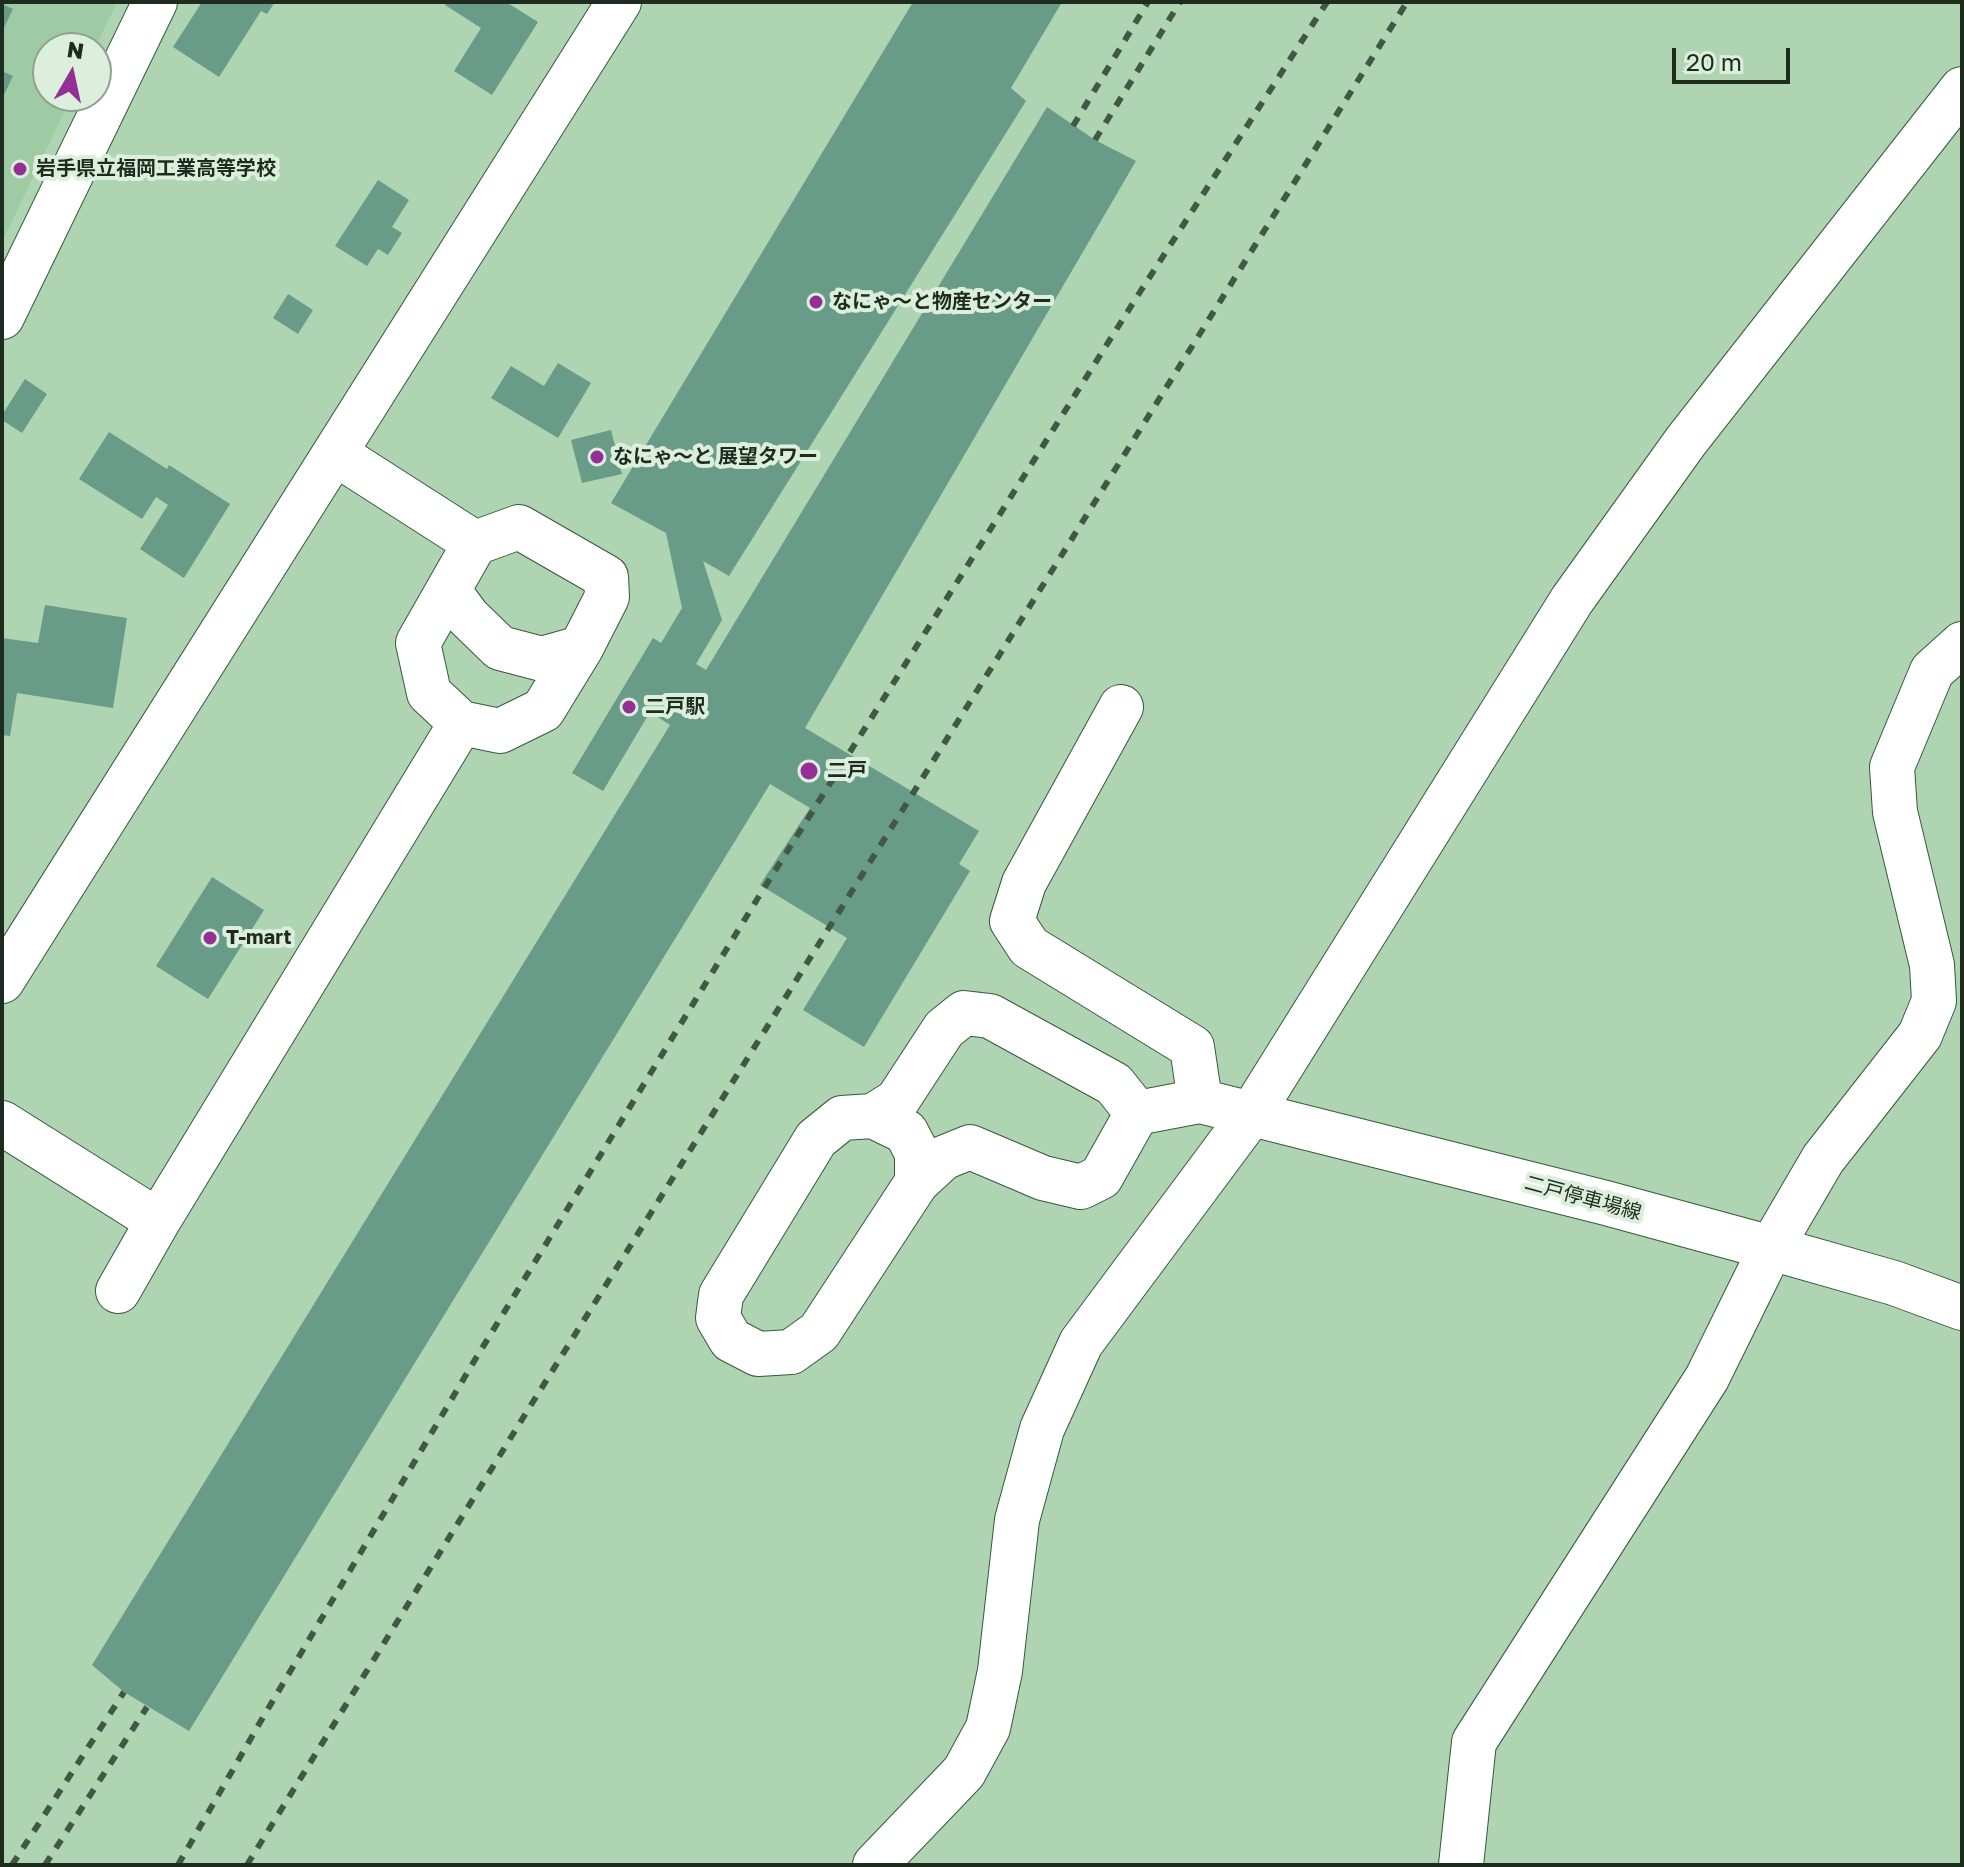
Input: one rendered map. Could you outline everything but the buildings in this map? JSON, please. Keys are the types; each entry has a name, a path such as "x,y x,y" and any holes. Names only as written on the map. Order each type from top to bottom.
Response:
{"street":[{"path":"2,317 155,2"},
{"path":"2,981 619,2"},
{"path":"875,1865 964,1772 988,1728 1000,1671 1017,1520 1042,1429 1081,1343 1252,1113 1572,600 1686,441 1962,89"},
{"path":"336,454 475,543"},
{"path":"519,527 606,577 607,597 581,648 543,710 500,731 461,723 429,693 418,643 475,543 519,527"},
{"path":"448,590 468,617 500,648 542,659 581,648"},
{"path":"1461,1865 1474,1742 1707,1378 1771,1248 1823,1159 1920,1035 1934,1001 1932,965 1895,812 1892,767 1932,671 1962,644"},
{"path":"1121,707 1024,883 1012,921 1029,947 1192,1047 1200,1101 1137,1113 1101,1177 1081,1187 1043,1178 970,1147 943,1158 917,1182 819,1332 791,1352 758,1354 731,1340 718,1318 721,1295 816,1139 842,1118 873,1116 897,1101 944,1029 964,1013 990,1016 1114,1084 1137,1113"},
{"path":"118,1291 461,723"},
{"name":"二戸停車場線","path":"1200,1101 1606,1203 1894,1283 1962,1308"},
{"path":"873,1116 906,1132 917,1153 917,1182"},
{"path":"2,1123 158,1221"}],"shaded area":[{"name":"岩手県立福岡工業高等学校","path":"2,2 117,2 103,32 32,32 32,112 64,112 2,242"}],"railway":[{"path":"1073,126 1148,2"},
{"path":"1095,140 1180,2"},
{"path":"178,1865 473,1363 761,893 1327,2"},
{"path":"247,1865 1407,2"},
{"path":"12,1865 124,1692"},
{"path":"45,1865 147,1707"}],"place":[{"name":"岩手県立福岡工業高等学校","path":"20,169"},
{"name":"なにゃ～と物産センター","path":"816,302"},
{"name":"なにゃ～と 展望タワー","path":"597,457"},
{"name":"二戸駅","path":"629,707"},
{"name":"二戸","path":"809,771"},
{"name":"T-mart","path":"210,938"}]}
